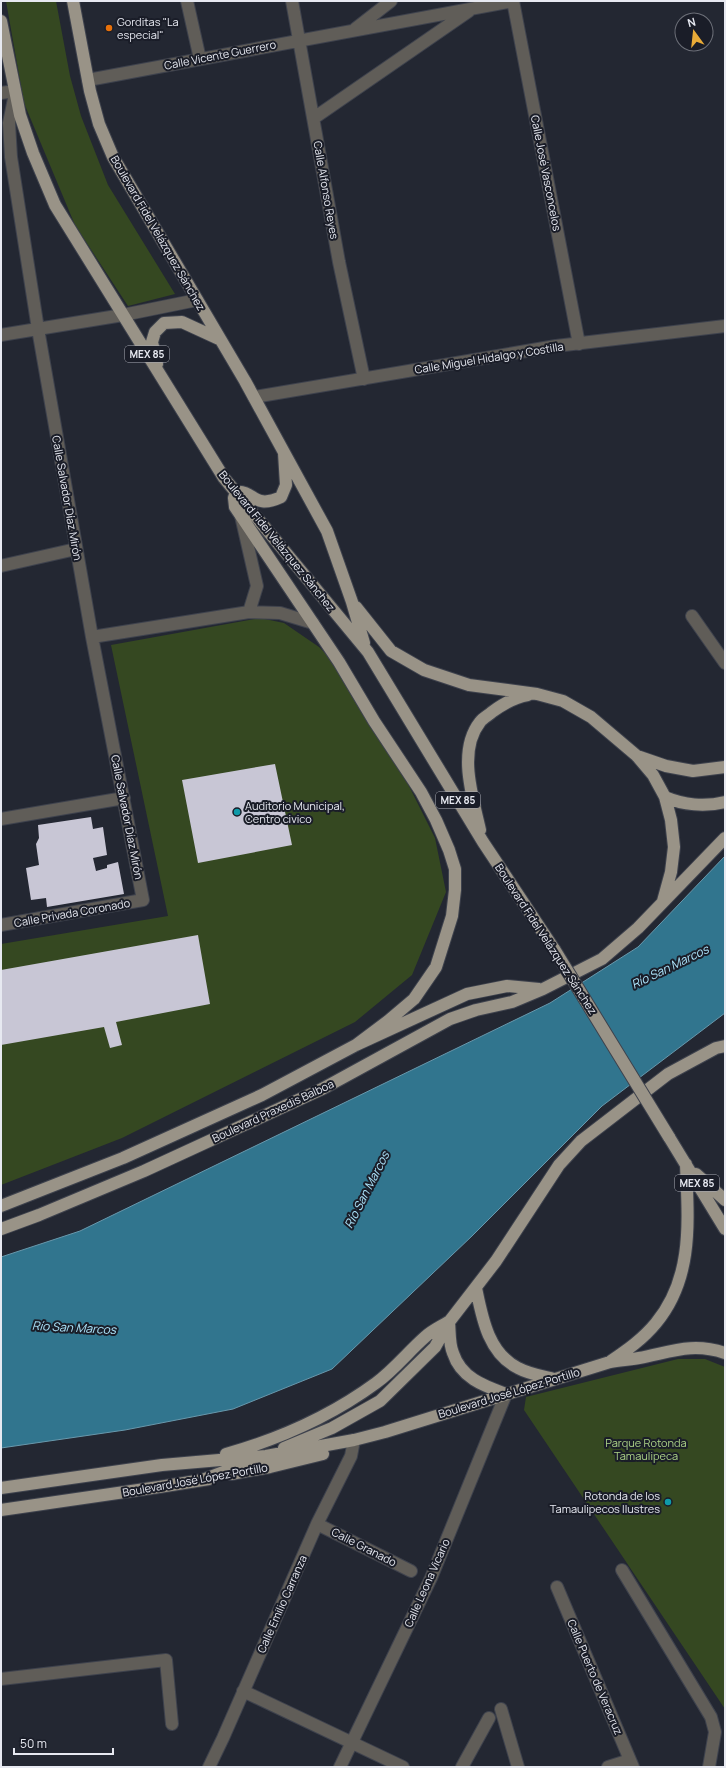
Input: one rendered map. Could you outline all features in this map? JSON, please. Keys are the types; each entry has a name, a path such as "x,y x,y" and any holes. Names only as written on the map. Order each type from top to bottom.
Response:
{"main road":[{"name":"Boulevard Fidel Velázquez Sánchez","path":"73,1 88,80 99,124 113,157 254,397 327,531 352,602 366,648"},
{"name":"Boulevard Fidel Velázquez Sánchez","path":"1,21 20,115 33,154 55,205 224,478 366,648 483,842 554,948 725,1229"},
{"path":"159,375 152,342 155,332 164,323 182,322 219,339"},
{"path":"284,453 286,485 281,497 272,502 259,502 243,491 236,492 234,498 235,508 313,623 421,792 436,820 449,850 455,869 455,890 452,916 436,967 414,999 356,1045"},
{"path":"352,602 391,651 424,670 469,685 537,694 563,702 591,717 637,756 653,775 665,797 671,820 674,847 671,872 663,902"},
{"path":"483,842 470,788 468,762 472,737 480,722 499,707 520,696 537,694"},
{"path":"637,756 666,766 693,771 725,767"},
{"path":"665,797 678,803 698,804 725,802"},
{"name":"Boulevard Praxedis Balboa","path":"1,1229 54,1209 144,1171 322,1089 450,1019 476,1010 512,1002 542,989 602,959 638,928 725,838"},
{"name":"Boulevard Praxedis Balboa","path":"1,1206 124,1158 262,1095 356,1045 467,994 507,986 542,989"},
{"path":"202,1480 266,1456 332,1428 380,1401 435,1348 449,1322 476,1288 559,1165 581,1141 668,1074 722,1045"},
{"path":"686,1164 725,1200"},
{"path":"610,1362 636,1344 656,1323 674,1295 684,1266 688,1225 686,1164"},
{"path":"45,1188 54,1209"},
{"path":"476,1288 488,1336 498,1351 517,1368 554,1379"},
{"path":"449,1322 452,1352 456,1362 464,1372 478,1384 506,1394"},
{"path":"200,1461 253,1445 313,1422 376,1383 404,1359 426,1336 449,1322"},
{"path":"610,1362 638,1358 687,1347 702,1347 725,1353"},
{"name":"Boulevard José López Portillo","path":"1,1510 202,1480 270,1467 354,1443 610,1362"},
{"name":"Boulevard José López Portillo","path":"1,1488 200,1461 266,1456 354,1443"},
{"path":"182,1483 185,1476 184,1463"}],"street":[{"path":"187,1 200,59"},
{"name":"Calle Alfonso Reyes","path":"292,1 339,262 364,379"},
{"name":"Calle Vicente Guerrero","path":"352,31 391,1"},
{"name":"Calle Vicente Guerrero","path":"88,80 513,1"},
{"name":"Calle José Vasconcelos","path":"513,1 579,344"},
{"name":"Calle Vicente Guerrero","path":"314,118 474,8"},
{"path":"1,93 15,93"},
{"name":"Calle Salvador Díaz Mirón","path":"15,93 9,123 11,156 38,329 92,637 143,900"},
{"path":"1,335 123,315 198,300"},
{"name":"Calle Miguel Hidalgo y Costilla","path":"254,397 556,346 725,326"},
{"path":"241,516 257,586 249,612"},
{"path":"1,566 76,549"},
{"path":"92,637 249,612 280,613 313,623"},
{"path":"692,616 725,663"},
{"path":"1,820 124,798"},
{"name":"Calle Privada Coronado","path":"1,925 143,900"},
{"name":"Calle Leona Vicario","path":"340,1767 431,1578 506,1394"},
{"name":"Calle Emilio Carranza","path":"209,1767 317,1524 351,1456 354,1443"},
{"name":"Calle Granado","path":"317,1524 411,1571"},
{"path":"622,1570 711,1717 715,1732 709,1767"},
{"name":"Calle Puerto de Veracruz","path":"557,1587 632,1763"},
{"path":"1,1679 166,1660 172,1724"},
{"path":"244,1691 402,1767"},
{"path":"501,1708 518,1767"},
{"path":"462,1767 489,1718"},
{"path":"608,1767 632,1763"}],"green space":[{"path":"6,1 56,1 70,76 81,116 108,185 175,294 128,306 75,225 24,103"},
{"path":"260,618 284,623 319,647 335,663 394,756 435,838 446,892 412,975 355,1022 122,1138 1,1185 1,944 168,916 111,645"},
{"name":"Parque Rotonda Tamaulipeca","path":"678,1359 705,1359 725,1367 725,1709 524,1410 526,1397"}],"water":[{"name":"Río San Marcos","path":"725,856 725,1013 602,1106 472,1236 332,1369 233,1409 125,1430 1,1448 1,1257 80,1231 550,1003 638,947"}],"building":[{"name":"Auditorio Municipal, Centro civico","path":"275,764 292,845 198,863 182,780"},
{"path":"91,817 93,829 103,827 107,855 93,858 96,871 107,868 107,865 118,862 124,894 47,907 46,898 31,900 26,868 39,865 36,844 39,838 38,825"},
{"path":"198,935 210,1004 116,1022 122,1045 110,1048 104,1027 1,1045 1,970"}],"place":[{"name":"Gorditas \"La especial\"","path":"109,28"},
{"name":"Auditorio Municipal, Centro civico","path":"237,812"},
{"name":"Rotonda de los Tamaulipecos Ilustres","path":"668,1502"}]}
